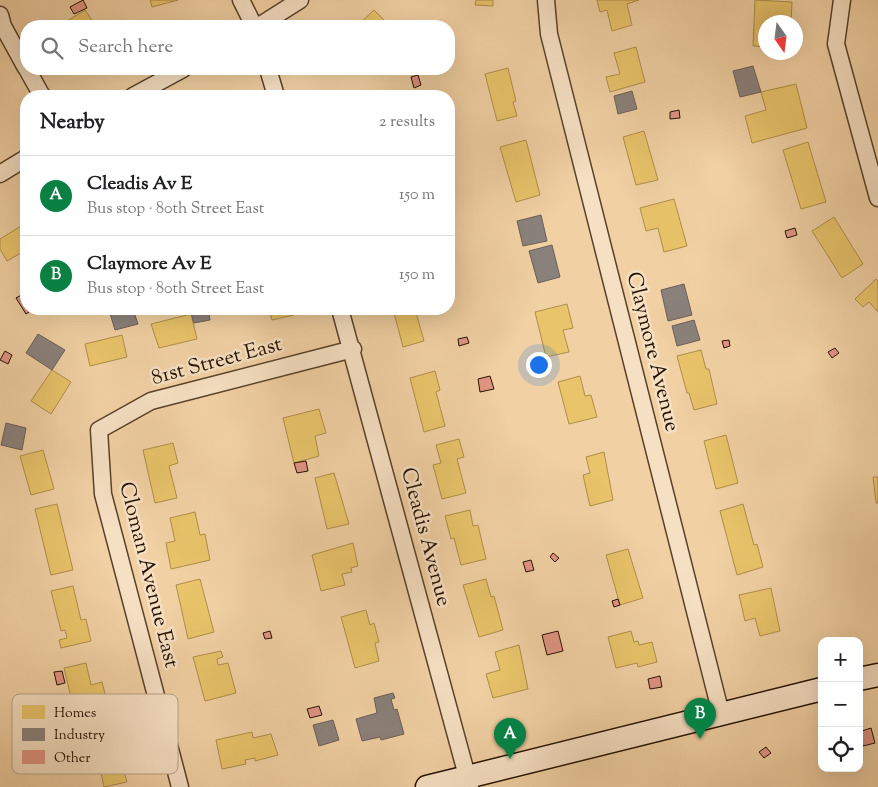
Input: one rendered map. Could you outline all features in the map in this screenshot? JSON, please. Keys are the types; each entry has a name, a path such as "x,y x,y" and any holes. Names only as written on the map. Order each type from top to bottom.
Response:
{"street":[{"path":"241,0 251,20"},
{"path":"269,20 300,0"},
{"name":"Claymore Avenue","path":"546,0 549,34 721,714"},
{"path":"842,0 836,44 878,198"},
{"path":"0,15 3,26 20,57"},
{"path":"30,75 39,90"},
{"path":"144,90 172,75"},
{"path":"270,75 274,90"},
{"path":"0,174 20,162"},
{"name":"Cleadis Avenue","path":"342,315 353,349 468,782"},
{"name":"81st Street East","path":"99,430 151,400 353,349"},
{"name":"Cloman Avenue East","path":"99,430 103,494 156,694"},
{"path":"863,678 878,675"},
{"path":"427,787 468,782 818,690"},
{"name":"Cloman Avenue East","path":"177,774 180,787"}],"building: Homes":[{"path":"150,0 178,0 152,7"},
{"path":"476,0 493,0 493,6 475,5"},
{"path":"597,0 639,0 627,4 632,25 612,31 607,10 600,12"},
{"path":"755,0 792,2 791,15 758,15 758,46 753,46"},
{"path":"85,10 92,20 69,20"},
{"path":"374,10 384,20 363,20"},
{"path":"636,47 645,82 610,92 606,77 620,74 614,53"},
{"path":"508,68 516,101 513,102 517,116 497,121 485,74"},
{"path":"796,84 807,128 752,143 745,116 766,110 761,92"},
{"path":"644,131 658,180 636,185 623,137"},
{"path":"526,140 540,195 516,202 500,147"},
{"path":"808,142 826,202 801,209 783,150"},
{"path":"674,199 687,246 664,252 658,228 646,231 640,208"},
{"path":"834,217 863,264 842,278 812,231"},
{"path":"20,227 20,253 7,261 0,249 0,239"},
{"path":"876,279 878,281 878,312 869,302 863,307 855,299"},
{"path":"567,304 573,328 563,330 569,352 546,357 535,312"},
{"path":"191,315 197,339 159,348 151,324"},
{"path":"271,315 294,315 272,320"},
{"path":"395,315 417,315 424,341 403,347"},
{"path":"122,335 127,357 90,366 85,344"},
{"path":"701,350 706,369 709,369 717,404 694,410 689,393 687,393 677,356"},
{"path":"52,370 71,382 51,414 31,401"},
{"path":"435,371 440,390 436,392 445,426 424,432 410,378"},
{"path":"580,376 585,396 591,395 597,417 569,424 558,382"},
{"path":"319,409 326,433 315,436 319,456 294,463 283,418"},
{"path":"726,435 738,483 716,489 704,441"},
{"path":"459,439 464,457 457,459 466,493 442,499 433,465 441,463 436,445"},
{"path":"173,443 178,463 169,466 177,498 155,503 143,450"},
{"path":"43,450 54,489 31,495 20,456"},
{"path":"604,452 613,500 590,506 583,475 590,473 586,457"},
{"path":"334,473 349,524 327,529 315,478"},
{"path":"873,477 878,477 878,503 876,503"},
{"path":"57,504 73,570 51,575 35,509"},
{"path":"743,504 754,545 757,544 763,567 737,575 720,511"},
{"path":"470,510 473,526 478,525 486,559 461,565 454,538 451,539 445,516"},
{"path":"195,512 200,535 205,534 210,560 171,569 166,543 175,541 170,518"},
{"path":"353,543 358,566 351,568 352,572 342,574 345,585 321,591 312,555"},
{"path":"628,549 643,598 620,605 606,555"},
{"path":"200,579 214,632 188,639 176,585"},
{"path":"486,579 491,597 494,596 503,630 479,637 463,585"},
{"path":"73,586 81,620 86,619 91,641 61,648 59,640 67,638 65,630 61,631 51,591"},
{"path":"771,588 780,631 760,636 755,618 745,621 739,595"},
{"path":"366,610 370,625 374,623 379,642 375,643 379,661 355,668 341,617"},
{"path":"631,631 634,642 638,641 639,645 652,642 657,662 638,667 637,663 616,668 608,637"},
{"path":"519,645 528,689 493,698 486,674 500,670 495,652"},
{"path":"221,651 223,657 217,659 218,665 228,663 236,693 205,701 193,657"},
{"path":"86,663 91,685 102,682 105,694 70,694 64,668"},
{"path":"252,732 253,738 271,734 278,755 255,761 255,758 245,760 246,764 222,769 216,740"},
{"path":"101,774 125,774 127,782 104,787"}],"building: Industry":[{"path":"753,66 761,92 740,97 733,71"},
{"path":"632,91 637,109 618,114 614,96"},
{"path":"541,215 547,241 523,246 517,221"},
{"path":"552,245 560,277 538,283 529,251"},
{"path":"684,284 692,315 668,321 661,290"},
{"path":"110,315 135,315 138,324 115,330"},
{"path":"192,315 209,315 210,320 194,323"},
{"path":"694,320 700,340 677,346 672,326"},
{"path":"38,334 65,350 52,370 26,353"},
{"path":"6,423 26,428 22,450 1,445"},
{"path":"393,693 395,698 391,699 394,710 397,709 404,734 381,740 380,737 362,741 356,719 377,713 374,698"},
{"path":"333,720 339,740 319,746 313,725"}],"building: Other":[{"path":"83,0 87,8 74,14 70,7"},
{"path":"418,75 421,85 414,88 411,77"},
{"path":"679,110 680,118 670,119 670,112"},
{"path":"795,228 797,235 787,238 785,231"},
{"path":"20,296 20,304 16,298"},
{"path":"467,337 469,343 459,346 458,339"},
{"path":"729,340 730,346 724,348 722,341"},
{"path":"835,348 839,353 832,358 828,352"},
{"path":"5,351 12,355 8,364 0,360"},
{"path":"490,376 494,389 480,392 478,379"},
{"path":"306,461 308,471 297,473 294,463"},
{"path":"553,553 559,558 555,562 550,557"},
{"path":"531,560 534,570 526,572 523,562"},
{"path":"618,599 620,605 614,607 612,601"},
{"path":"270,631 272,638 265,639 263,633"},
{"path":"558,631 563,651 547,655 542,635"},
{"path":"62,671 65,683 57,685 54,672"},
{"path":"660,676 662,687 650,689 648,679"},
{"path":"319,706 322,715 310,718 307,709"},
{"path":"871,728 875,743 863,746 863,731"},
{"path":"766,747 771,753 764,758 759,752"}],"place":[{"name":"Claymore Av E","path":"700,739"},
{"name":"Cleadis Av E","path":"510,759"}]}
